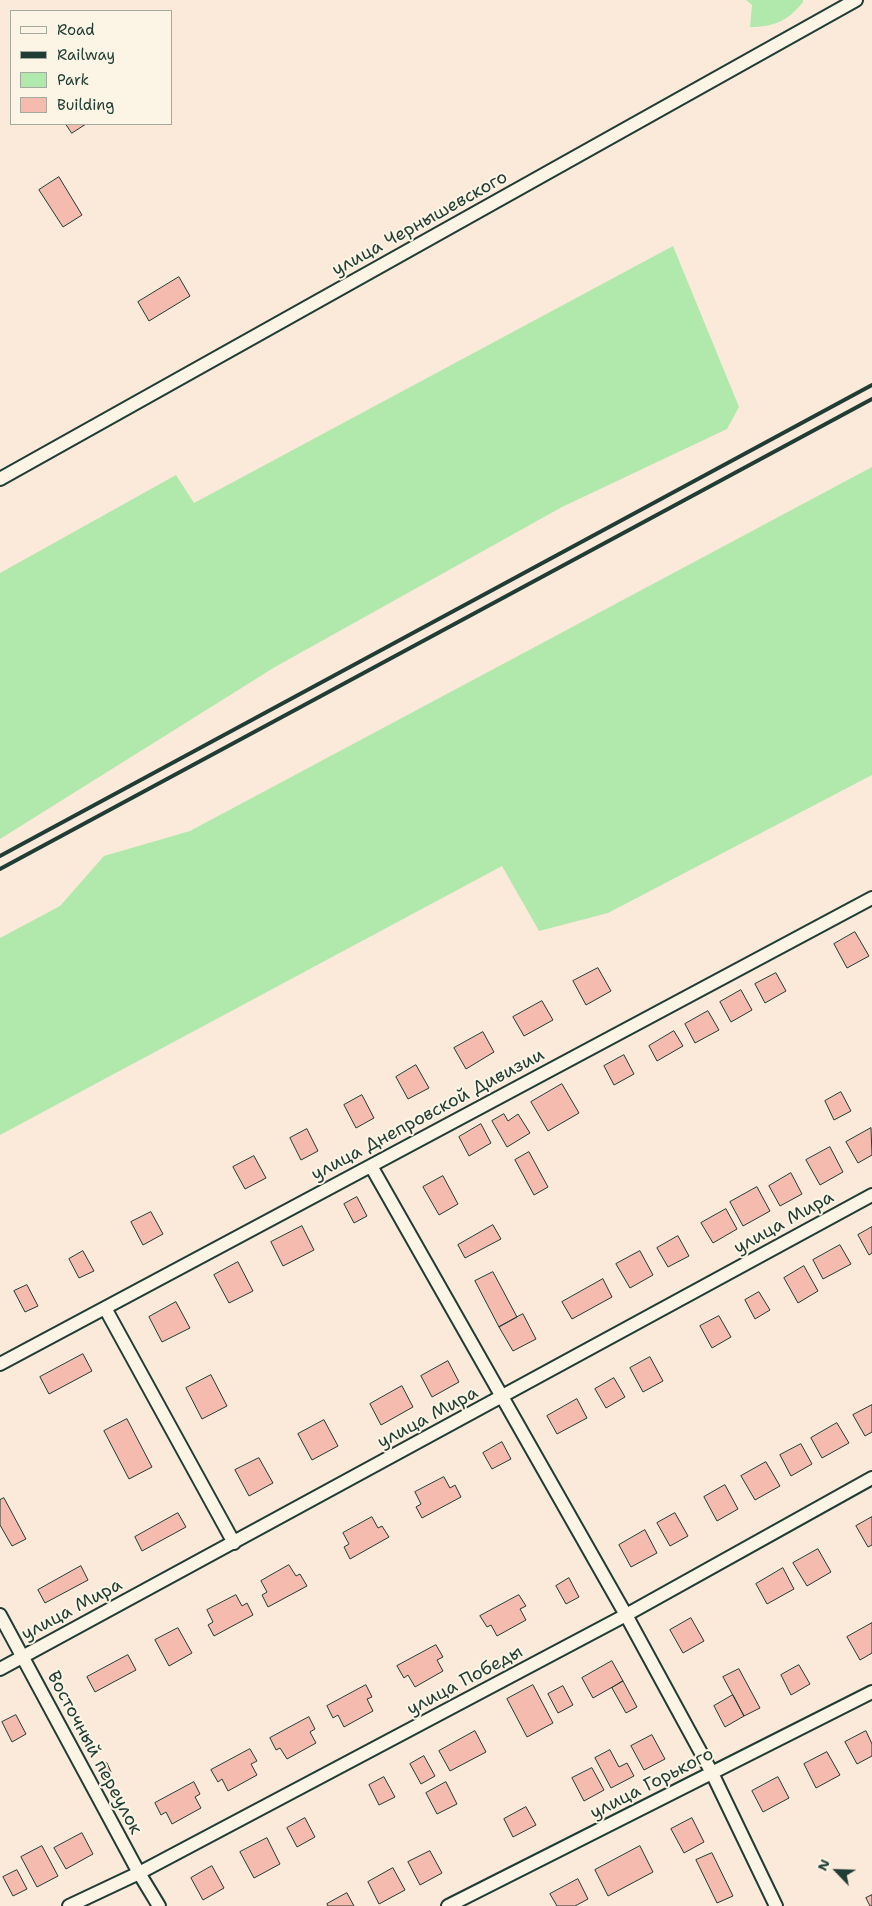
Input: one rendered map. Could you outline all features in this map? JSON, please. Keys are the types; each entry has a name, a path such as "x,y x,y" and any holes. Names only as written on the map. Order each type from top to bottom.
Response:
{"street":[{"name":"улица Чернышевского","path":"0,479 856,0"},
{"name":"улица Днепровской Дивизии","path":"0,1364 872,898"},
{"path":"370,1166 626,1615 712,1773 776,1906"},
{"name":"улица Мира","path":"0,1669 872,1195"},
{"path":"105,1308 234,1543"},
{"name":"улица Победы","path":"69,1906 138,1873 626,1615 872,1478"},
{"name":"Восточный переулок","path":"0,1614 138,1873 159,1906"},
{"name":"улица Горького","path":"448,1906 872,1692"}],"green space":[{"path":"746,0 803,0 803,2 792,14 780,22 766,26 750,27 752,5"},
{"path":"673,246 739,407 727,429 562,507 275,667 0,839 0,573 176,475 194,503"},
{"path":"872,467 872,775 608,913 539,931 502,866 0,1135 0,938 60,906 104,856 190,831"}],"building":[{"path":"67,125 84,125 72,133"},
{"path":"59,177 82,215 63,227 39,190"},
{"path":"179,277 190,296 149,321 138,302"},
{"path":"855,932 869,956 847,968 834,944"},
{"path":"598,968 611,991 586,1005 573,981"},
{"path":"776,973 786,991 765,1003 755,984"},
{"path":"741,990 752,1010 731,1022 720,1002"},
{"path":"542,1001 553,1020 524,1036 513,1017"},
{"path":"708,1011 719,1030 695,1043 685,1024"},
{"path":"674,1031 683,1046 657,1061 649,1046"},
{"path":"483,1032 494,1052 466,1069 454,1048"},
{"path":"624,1055 634,1074 614,1085 604,1066"},
{"path":"416,1065 429,1088 408,1099 396,1077"},
{"path":"562,1084 579,1113 548,1131 531,1102"},
{"path":"841,1092 851,1111 834,1120 825,1101"},
{"path":"362,1095 374,1118 356,1128 344,1105"},
{"path":"504,1114 508,1121 518,1114 530,1133 507,1147 492,1121"},
{"path":"481,1124 491,1143 469,1156 459,1137"},
{"path":"871,1128 872,1155 858,1163 846,1142"},
{"path":"307,1129 318,1151 301,1160 290,1138"},
{"path":"830,1147 843,1172 820,1185 806,1160"},
{"path":"529,1152 548,1187 534,1195 515,1160"},
{"path":"254,1156 266,1178 245,1189 233,1167"},
{"path":"791,1173 802,1194 780,1206 769,1186"},
{"path":"443,1176 458,1204 439,1215 423,1187"},
{"path":"757,1187 770,1211 743,1226 730,1202"},
{"path":"357,1197 367,1216 354,1223 344,1204"},
{"path":"726,1209 737,1229 713,1243 701,1223"},
{"path":"151,1212 163,1234 143,1245 131,1222"},
{"path":"493,1225 501,1239 465,1258 458,1245"},
{"path":"302,1226 314,1250 283,1266 271,1242"},
{"path":"872,1227 872,1253 869,1255 858,1235"},
{"path":"678,1236 689,1256 668,1267 657,1248"},
{"path":"840,1245 851,1264 823,1279 813,1260"},
{"path":"83,1251 94,1271 79,1278 69,1259"},
{"path":"640,1251 653,1275 630,1288 616,1264"},
{"path":"238,1262 253,1291 229,1303 214,1275"},
{"path":"804,1266 818,1291 798,1303 784,1278"},
{"path":"493,1272 517,1317 499,1327 475,1281"},
{"path":"603,1279 612,1297 572,1319 562,1302"},
{"path":"27,1285 38,1306 25,1312 14,1291"},
{"path":"759,1292 770,1310 755,1319 745,1300"},
{"path":"176,1302 190,1328 162,1342 149,1317"},
{"path":"523,1314 536,1339 513,1351 499,1327"},
{"path":"719,1316 731,1337 712,1348 700,1326"},
{"path":"83,1354 92,1371 49,1394 40,1377"},
{"path":"650,1357 663,1381 643,1392 630,1368"},
{"path":"448,1361 459,1382 432,1397 421,1376"},
{"path":"211,1375 227,1406 202,1419 186,1388"},
{"path":"614,1378 625,1397 606,1408 595,1389"},
{"path":"402,1386 413,1407 381,1425 370,1404"},
{"path":"577,1399 587,1418 557,1434 547,1416"},
{"path":"872,1405 872,1432 865,1436 853,1415"},
{"path":"127,1419 152,1467 129,1479 104,1431"},
{"path":"324,1420 338,1446 312,1460 298,1434"},
{"path":"837,1423 849,1443 822,1458 811,1438"},
{"path":"502,1442 511,1459 492,1469 483,1453"},
{"path":"801,1444 812,1464 791,1476 780,1455"},
{"path":"259,1458 273,1483 249,1496 235,1470"},
{"path":"766,1462 780,1486 755,1500 741,1476"},
{"path":"444,1477 450,1488 455,1485 461,1497 422,1518 416,1507 421,1504 415,1492"},
{"path":"725,1485 738,1509 717,1521 704,1497"},
{"path":"4,1498 26,1539 12,1546 0,1525 0,1500"},
{"path":"178,1513 186,1527 142,1551 135,1537"},
{"path":"675,1513 688,1536 670,1546 657,1523"},
{"path":"372,1517 378,1528 382,1526 389,1537 350,1559 344,1547 349,1544 343,1533"},
{"path":"872,1517 872,1545 868,1547 856,1526"},
{"path":"645,1530 657,1553 631,1567 619,1545"},
{"path":"818,1549 831,1572 807,1586 793,1563"},
{"path":"289,1565 296,1576 300,1574 307,1586 268,1607 262,1595 267,1592 261,1581"},
{"path":"81,1566 88,1580 45,1603 38,1590"},
{"path":"783,1568 794,1589 767,1604 756,1584"},
{"path":"569,1578 579,1597 566,1604 556,1586"},
{"path":"236,1595 242,1606 247,1603 253,1615 214,1636 208,1625 213,1622 207,1610"},
{"path":"519,1595 526,1606 520,1609 526,1620 497,1636 491,1625 487,1627 480,1616"},
{"path":"691,1618 704,1641 683,1653 670,1630"},
{"path":"872,1623 872,1653 860,1660 847,1637"},
{"path":"178,1628 192,1653 169,1666 155,1640"},
{"path":"436,1645 443,1657 437,1660 443,1671 415,1687 408,1675 404,1678 397,1666"},
{"path":"128,1655 136,1670 95,1692 87,1677"},
{"path":"612,1661 623,1681 593,1698 582,1678"},
{"path":"799,1665 810,1684 791,1695 781,1675"},
{"path":"739,1669 760,1708 744,1716 723,1677"},
{"path":"623,1681 637,1707 626,1713 612,1688"},
{"path":"366,1685 372,1697 367,1699 373,1711 344,1727 338,1715 333,1718 327,1706"},
{"path":"533,1685 553,1723 527,1737 507,1699"},
{"path":"563,1686 573,1705 558,1713 548,1694"},
{"path":"733,1695 744,1716 725,1727 714,1706"},
{"path":"16,1715 26,1734 12,1742 2,1722"},
{"path":"309,1717 315,1729 310,1732 316,1743 287,1759 280,1748 276,1750 270,1738"},
{"path":"475,1731 486,1752 450,1771 439,1751"},
{"path":"866,1731 872,1744 872,1756 857,1764 845,1742"},
{"path":"652,1735 665,1759 644,1770 631,1746"},
{"path":"250,1749 257,1761 251,1764 257,1775 228,1791 222,1779 218,1782 211,1770"},
{"path":"610,1750 619,1767 627,1763 634,1776 611,1788 595,1758"},
{"path":"827,1752 840,1775 816,1788 804,1764"},
{"path":"424,1756 435,1776 421,1784 410,1764"},
{"path":"107,1763 111,1772 105,1775 100,1766"},
{"path":"592,1768 604,1790 584,1801 572,1778"},
{"path":"384,1777 395,1797 379,1805 369,1785"},
{"path":"778,1777 789,1798 763,1812 752,1791"},
{"path":"194,1782 200,1794 195,1797 201,1808 172,1824 166,1812 161,1815 155,1803"},
{"path":"446,1782 457,1804 437,1814 426,1793"},
{"path":"526,1807 536,1825 513,1837 504,1819"},
{"path":"305,1818 315,1837 297,1847 287,1828"},
{"path":"692,1818 704,1842 684,1853 671,1829"},
{"path":"82,1833 93,1854 66,1869 54,1848"},
{"path":"267,1838 280,1864 254,1878 240,1852"},
{"path":"42,1846 58,1876 37,1887 21,1857"},
{"path":"640,1846 653,1872 608,1896 595,1870"},
{"path":"430,1851 442,1873 420,1885 408,1862"},
{"path":"712,1853 733,1896 717,1903 696,1860"},
{"path":"212,1866 224,1888 203,1900 191,1878"},
{"path":"393,1868 405,1890 379,1904 368,1882"},
{"path":"17,1870 27,1889 13,1896 3,1877"},
{"path":"578,1879 588,1899 575,1906 557,1906 550,1894"},
{"path":"347,1893 354,1906 328,1906 327,1904"},
{"path":"872,1895 872,1906 870,1906 866,1898"}],"railway":[{"path":"0,856 872,385"},
{"path":"0,869 872,399"}]}
